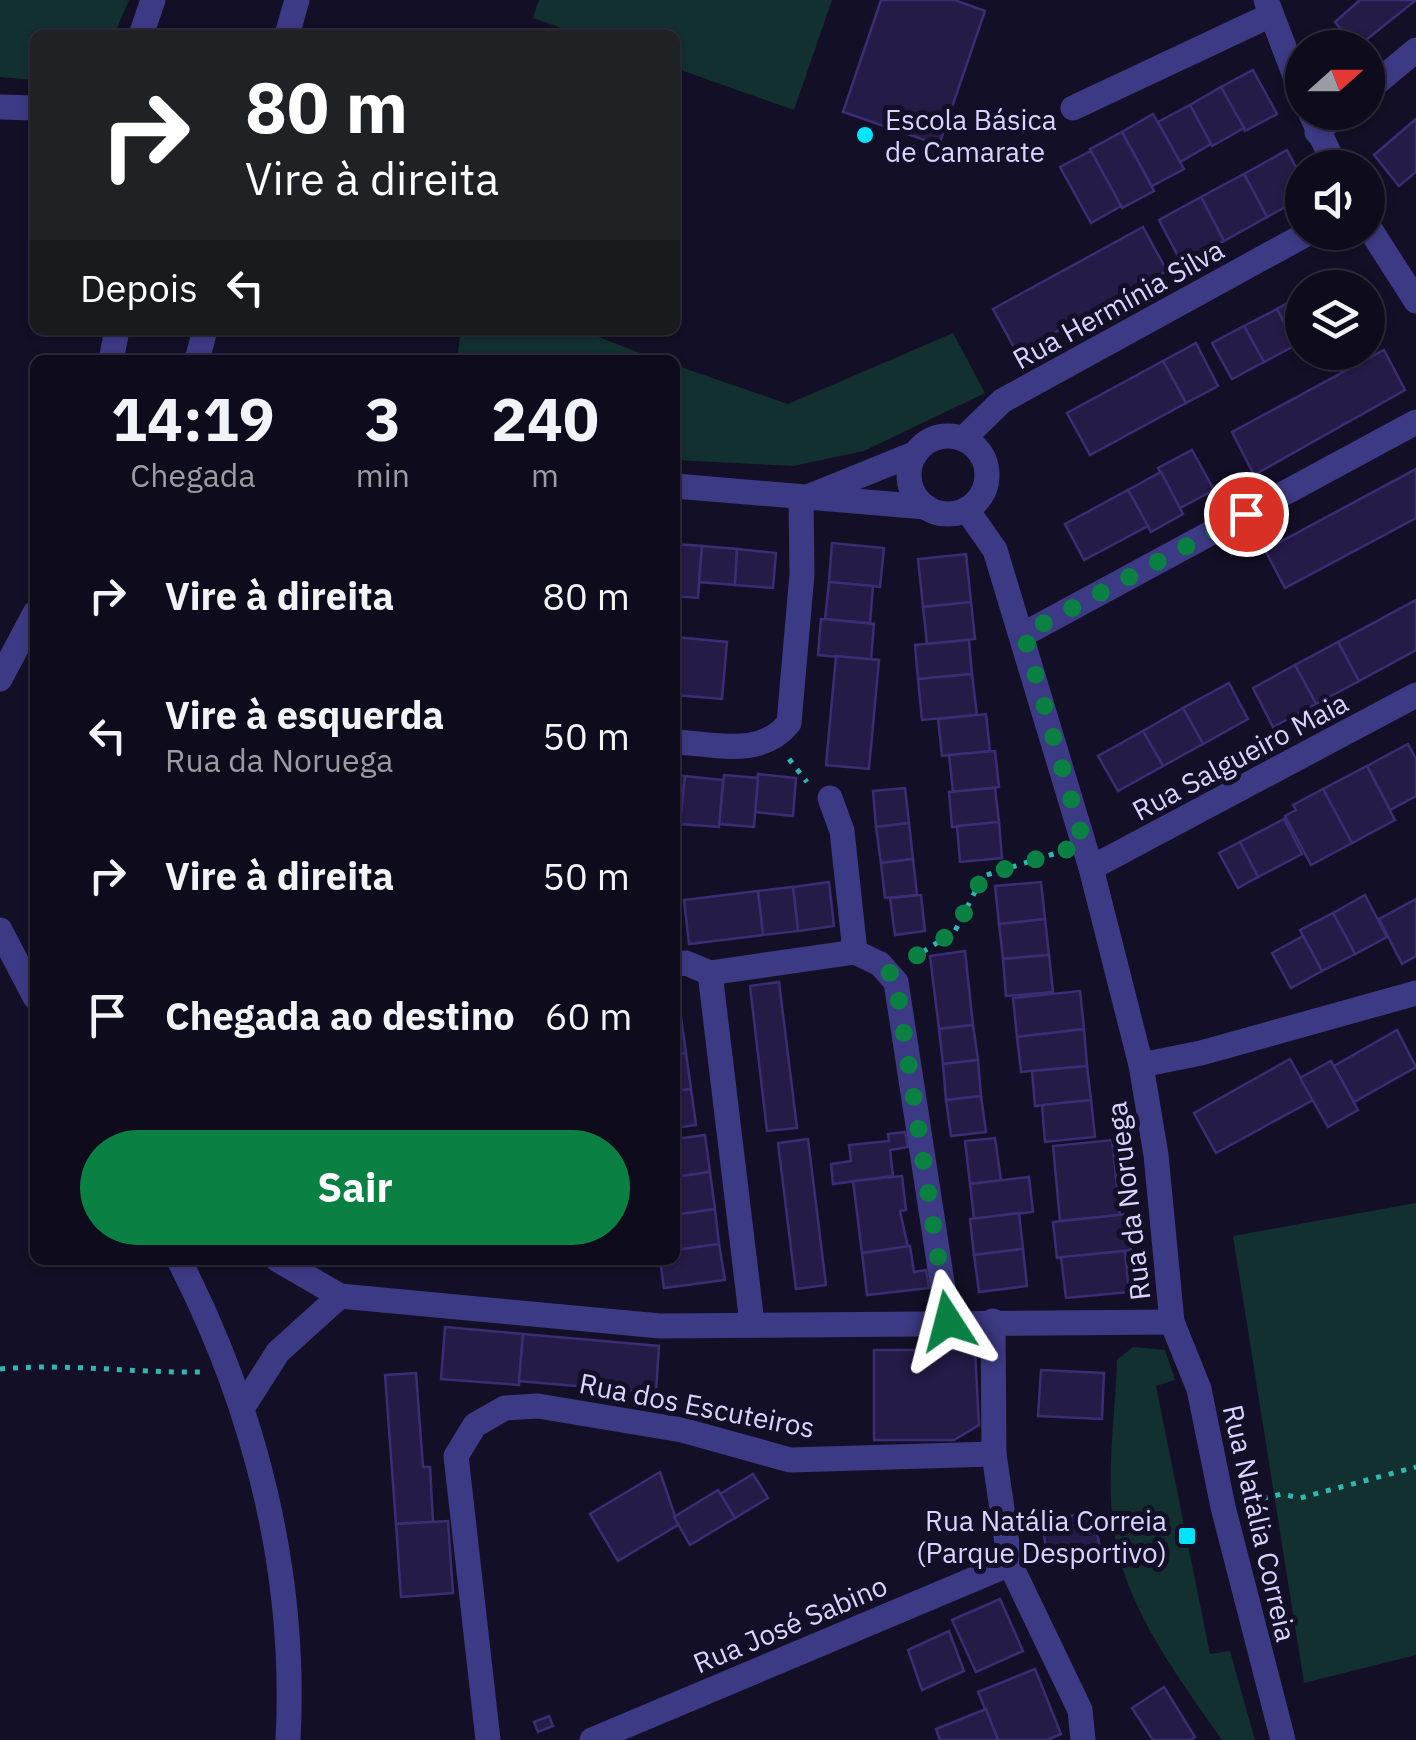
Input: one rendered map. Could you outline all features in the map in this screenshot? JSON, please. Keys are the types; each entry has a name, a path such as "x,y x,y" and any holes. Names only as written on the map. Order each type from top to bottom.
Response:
{"street":[{"path":"288,30 297,0"},
{"path":"143,30 155,2"},
{"path":"1073,108 1269,7 1285,49"},
{"path":"1385,76 1416,50"},
{"name":"Rua Hermínia Silva","path":"964,439 1002,401 1285,246"},
{"path":"1384,250 1416,300"},
{"path":"1024,634 1416,422"},
{"path":"680,487 800,500 926,507 938,513 966,510 978,501 987,474 984,460 964,439 937,438 916,453 800,500"},
{"path":"916,453 910,482 926,507"},
{"path":"680,742 757,746 775,741 790,723 802,574 800,500"},
{"name":"Rua da Noruega","path":"287,1265 340,1296 660,1326 1172,1322 1156,1156 1140,1065 1088,856 1024,634 995,550 966,510"},
{"path":"0,679 30,622"},
{"name":"Rua Salgueiro Maia","path":"1088,856 1416,696"},
{"path":"830,798 842,831 855,952"},
{"path":"4,944 30,988"},
{"path":"680,964 710,973 855,952 896,982 948,1321"},
{"path":"710,973 752,1323"},
{"path":"1140,1065 1201,1053 1416,993"},
{"path":"181,1265 243,1407 270,1511 286,1618 288,1740"},
{"path":"243,1407 278,1352 340,1296"},
{"path":"994,1322 994,1454 1010,1564 1080,1710 1083,1740"},
{"name":"Rua Natália Correia","path":"1172,1322 1199,1390 1222,1507 1283,1740"},
{"name":"Rua dos Escuteiros","path":"488,1740 456,1456 475,1425 505,1408 538,1406 682,1430 790,1460 994,1454"},
{"name":"Rua José Sabino","path":"592,1740 1010,1564"}],"path":[{"path":"775,741 810,784 830,798"},
{"path":"888,974 955,931 983,876 1088,856"},
{"path":"0,1369 58,1364 121,1373 229,1372"},
{"path":"1222,1507 1282,1494 1300,1498 1416,1467"}],"green space":[{"path":"0,0 129,0 116,30 30,30 30,80 0,77"},
{"path":"539,0 832,0 794,110 680,70 680,30 567,30 533,18"},
{"path":"953,333 985,393 864,451 793,466 680,460 680,367 788,404"},
{"path":"460,335 593,335 646,355 458,355"},
{"path":"1416,1203 1416,1655 1304,1683 1233,1236"},
{"path":"1133,1347 1165,1350 1175,1380 1156,1386 1210,1654 1230,1651 1255,1740 1222,1740 1150,1631 1120,1560 1112,1511 1112,1435 1117,1360"}],"building":[{"path":"881,0 955,0 985,11 939,145 843,112"},
{"path":"1360,0 1416,0 1378,30 1341,30 1335,22"},
{"path":"1253,70 1277,114 1245,131 1221,87"},
{"path":"1221,87 1244,128 1212,146 1190,105"},
{"path":"1190,105 1211,144 1180,162 1158,122"},
{"path":"1153,114 1184,169 1152,186 1122,132"},
{"path":"1416,119 1416,172 1399,186 1385,169 1385,150 1380,150"},
{"path":"1122,132 1154,191 1122,208 1090,149"},
{"path":"1091,151 1121,206 1091,223 1060,167"},
{"path":"1285,151 1285,207 1267,217 1244,174"},
{"path":"1244,174 1267,217 1224,241 1201,197"},
{"path":"1201,197 1224,241 1182,264 1159,220"},
{"path":"1143,227 1167,271 1017,353 993,309"},
{"path":"1285,305 1285,324 1277,309"},
{"path":"1277,309 1285,324 1285,351 1264,362 1244,326"},
{"path":"1244,326 1264,362 1232,379 1212,343"},
{"path":"1196,343 1218,386 1186,403 1163,361"},
{"path":"1385,352 1405,390 1254,475 1232,432 1347,370 1385,370"},
{"path":"1163,361 1186,403 1090,455 1067,413"},
{"path":"1192,450 1214,490 1180,508 1158,468"},
{"path":"1416,469 1416,518 1285,588 1265,550"},
{"path":"1161,472 1183,514 1151,532 1128,490"},
{"path":"1128,490 1148,526 1084,560 1065,524"},
{"path":"832,543 884,548 880,587 829,582"},
{"path":"680,544 702,546 698,598 680,596"},
{"path":"702,546 737,549 735,585 699,582"},
{"path":"737,549 776,553 773,588 735,585"},
{"path":"966,554 971,602 923,607 918,559"},
{"path":"829,582 873,586 870,623 825,619"},
{"path":"1416,600 1416,650 1359,681 1338,642"},
{"path":"971,602 975,639 927,644 923,607"},
{"path":"821,619 874,624 871,660 818,655"},
{"path":"680,637 727,642 722,699 680,695"},
{"path":"969,640 972,674 918,679 915,645"},
{"path":"1338,642 1359,681 1316,704 1295,665"},
{"path":"836,656 879,660 869,769 826,765"},
{"path":"1295,665 1316,704 1273,727 1253,688"},
{"path":"972,674 977,715 922,720 918,679"},
{"path":"1229,683 1248,719 1203,744 1183,708"},
{"path":"1183,708 1203,744 1163,766 1143,731"},
{"path":"986,714 990,751 942,756 938,719"},
{"path":"1143,731 1163,766 1118,791 1098,756"},
{"path":"1408,744 1416,759 1416,796 1390,810 1367,766"},
{"path":"995,751 999,787 953,792 949,755"},
{"path":"1367,766 1395,820 1352,843 1323,789"},
{"path":"758,774 796,778 793,816 755,812"},
{"path":"724,775 758,778 754,827 719,824"},
{"path":"680,776 685,776 680,824"},
{"path":"685,776 723,780 719,827 680,824"},
{"path":"905,788 909,823 876,827 873,791"},
{"path":"995,788 999,822 952,827 949,792"},
{"path":"1323,789 1352,843 1311,865 1285,816 1296,810 1293,805"},
{"path":"1284,819 1302,854 1258,877 1240,842"},
{"path":"999,822 1002,858 960,862 957,826"},
{"path":"909,823 913,859 881,863 876,827"},
{"path":"1240,842 1258,877 1238,888 1219,853"},
{"path":"913,859 917,895 885,898 881,863"},
{"path":"829,882 834,926 798,931 793,887"},
{"path":"1041,882 1045,919 999,924 995,886"},
{"path":"793,887 798,931 763,935 758,891"},
{"path":"758,891 763,935 689,944 684,900"},
{"path":"921,895 925,931 895,935 890,898"},
{"path":"1365,895 1387,937 1355,954 1333,913"},
{"path":"1416,899 1416,956 1402,964 1379,919"},
{"path":"1333,913 1355,954 1322,971 1300,930"},
{"path":"1045,919 1049,955 1003,959 999,924"},
{"path":"1303,936 1322,971 1291,988 1272,953"},
{"path":"965,951 973,1025 939,1029 930,956"},
{"path":"1049,955 1053,992 1006,996 1003,959"},
{"path":"779,982 797,1128 767,1131 750,986"},
{"path":"1080,991 1084,1029 1017,1037 1013,998"},
{"path":"680,1017 686,1053 680,1054"},
{"path":"973,1025 978,1060 943,1064 939,1029"},
{"path":"1084,1029 1087,1066 1021,1072 1017,1037"},
{"path":"1397,1030 1416,1067 1354,1102 1334,1066"},
{"path":"686,1053 691,1089 680,1090 680,1054"},
{"path":"1290,1059 1313,1100 1216,1153 1194,1113"},
{"path":"978,1060 981,1096 946,1100 943,1064"},
{"path":"1331,1061 1358,1110 1328,1127 1300,1078"},
{"path":"1087,1066 1091,1100 1035,1106 1032,1071"},
{"path":"691,1089 696,1125 680,1127 680,1090"},
{"path":"981,1096 986,1132 951,1136 946,1100"},
{"path":"1091,1100 1095,1137 1045,1142 1042,1105"},
{"path":"905,1132 908,1147 890,1150 893,1176 833,1184 831,1164 851,1161 849,1145 889,1141 888,1134"},
{"path":"705,1135 710,1172 680,1176 680,1138"},
{"path":"995,1138 1001,1180 970,1184 965,1141"},
{"path":"808,1139 826,1285 796,1289 778,1143"},
{"path":"1112,1140 1120,1215 1060,1221 1053,1146"},
{"path":"710,1172 715,1209 680,1214 680,1176"},
{"path":"902,1176 906,1210 900,1211 908,1247 862,1253 853,1181"},
{"path":"1029,1177 1033,1212 974,1219 970,1184"},
{"path":"715,1209 719,1244 680,1249 680,1214"},
{"path":"1019,1213 1023,1249 974,1255 970,1219"},
{"path":"1128,1214 1131,1250 1057,1258 1053,1222"},
{"path":"719,1244 725,1280 664,1288 661,1265 680,1265 680,1249"},
{"path":"910,1246 914,1272 926,1270 929,1288 867,1295 862,1253"},
{"path":"1023,1249 1027,1286 979,1292 974,1255"},
{"path":"1125,1251 1129,1292 1066,1298 1061,1257"},
{"path":"445,1327 523,1334 519,1385 441,1379"},
{"path":"523,1334 659,1346 656,1393 519,1381"},
{"path":"874,1350 975,1350 979,1425 954,1440 874,1440"},
{"path":"1041,1370 1104,1373 1102,1419 1038,1416"},
{"path":"416,1373 423,1467 430,1467 433,1522 396,1524 385,1375"},
{"path":"660,1472 678,1525 618,1561 590,1514"},
{"path":"753,1474 768,1498 735,1518 720,1494"},
{"path":"718,1490 735,1518 690,1545 674,1517"},
{"path":"1093,1512 1101,1553 1049,1563 1041,1521"},
{"path":"448,1521 453,1593 401,1597 396,1524"},
{"path":"1000,1599 1023,1651 976,1672 952,1620"},
{"path":"949,1631 964,1671 922,1690 908,1650"},
{"path":"1035,1669 1061,1734 1047,1740 998,1740 978,1692"},
{"path":"1164,1687 1195,1737 1191,1740 1153,1740 1132,1708"},
{"path":"986,1709 998,1740 940,1740 936,1729"},
{"path":"549,1716 553,1726 538,1732 534,1722"}],"place":[{"name":"Escola Básica de Camarate","path":"865,135"},
{"name":"Rua Natália Correia (Parque Desportivo)","path":"1187,1536"}],"route":[{"path":"948,1321 896,982 888,974 955,931 983,876 1084,844 1024,634 1246,514"}]}
